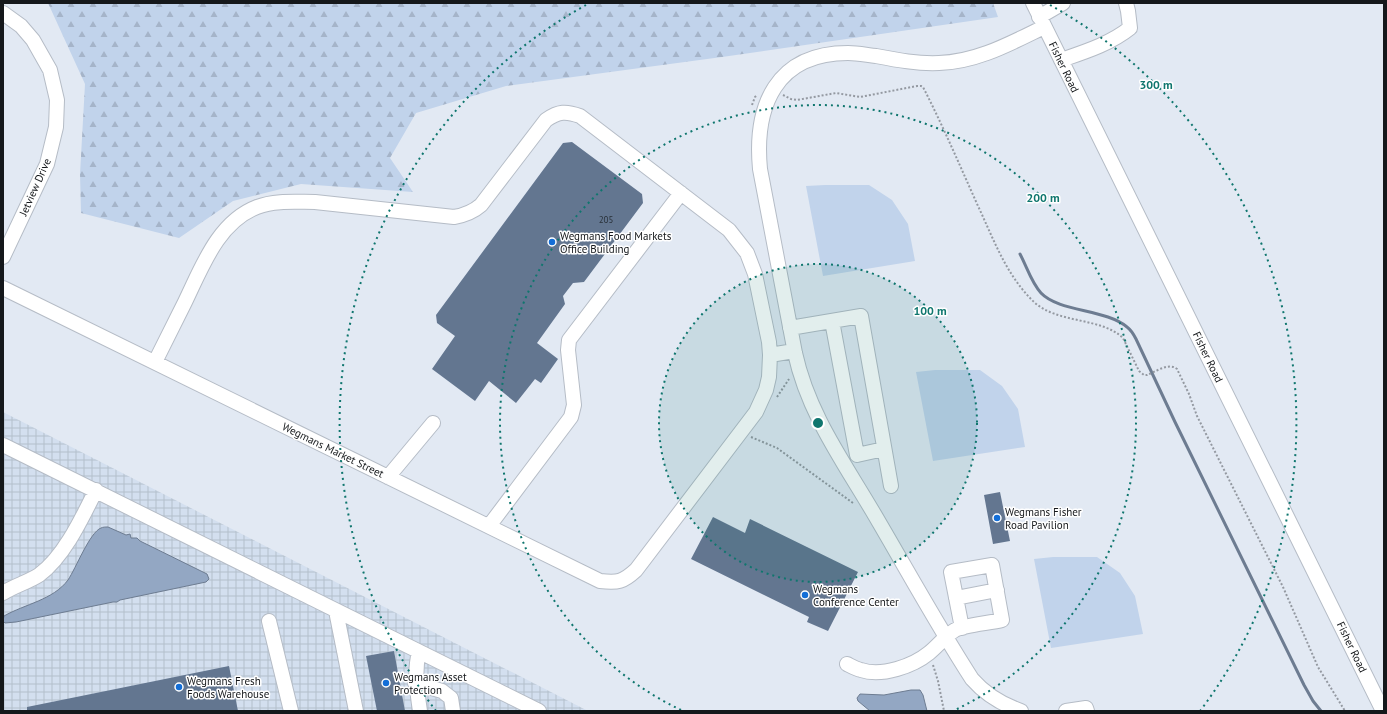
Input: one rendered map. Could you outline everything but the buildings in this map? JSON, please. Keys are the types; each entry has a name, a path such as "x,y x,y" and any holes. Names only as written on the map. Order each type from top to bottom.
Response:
{"street":[{"name":"Fisher Road","path":"1032,3 1383,711"},
{"path":"1021,711 1008,707 997,701 981,690 972,679 872,510 843,464 812,407 799,373 794,350 773,243 759,154 759,140 764,110 771,93 786,73 796,66 817,57 849,53 914,62 940,63 974,58 985,54 1042,22 1063,3"},
{"path":"1061,60 1087,51 1121,35 1130,28 1126,3"},
{"name":"Jetview Drive","path":"3,13 21,26 33,40 50,70 57,100 56,127 47,164 3,256"},
{"name":"Wegmans Market Street","path":"3,288 600,581 606,582 626,579 636,570 756,412 766,390 769,377 770,355 755,274 747,252 729,230 580,116 562,112 546,120 481,205 473,212 464,216 454,217 315,202 280,202 257,207 247,212 235,221 216,242 155,362"},
{"path":"489,526 571,417 574,405 568,350 569,340 681,192"},
{"path":"790,328 861,316 891,486"},
{"path":"832,321 857,455"},
{"path":"770,355 794,350"},
{"path":"388,477 432,423"},
{"path":"3,445 539,711"},
{"path":"843,464 857,455 884,450"},
{"path":"3,593 38,575 58,557 96,490"},
{"path":"847,664 861,671 894,670 910,665 933,649 955,630 1002,620 992,565 951,572 962,628"},
{"path":"956,598 997,590"},
{"path":"336,611 356,711"},
{"path":"269,621 291,711"},
{"path":"419,652 416,663 416,683 420,711"},
{"path":"416,683 442,691 451,698 453,711"},
{"path":"1066,711 1086,708 1087,711"}],"path":[{"path":"752,107 757,95 771,93 782,94 791,99 797,100 836,93 860,97 917,86 923,87 994,244 1008,270 1034,301 1045,308 1069,318 1099,325 1120,334 1141,374 1147,375 1168,366 1177,369 1190,394 1197,416 1283,587 1318,667 1345,711"},
{"path":"788,377 791,386"},
{"path":"776,398 789,380"},
{"path":"753,432 750,436 777,448 854,503"},
{"path":"850,498 857,508"},
{"path":"933,649 933,664 944,711"}],"shaded area":[{"path":"3,412 588,711 3,711"},
{"path":"108,527 126,535 130,534 131,538 137,538 140,541 207,574 209,579 206,582 120,600 117,602 16,622 5,623 3,621 4,616 47,597 62,587 68,580 92,536 101,528"},
{"path":"911,690 920,690 923,695 927,711 870,711 858,701 857,698 860,694 884,695"}],"green space":[{"path":"48,3 993,3 998,17 722,57 506,86 416,113 390,158 413,192 301,184 233,201 179,238 81,213 80,174 85,84"},
{"path":"869,185 892,200 908,224 915,261 823,276 806,186"},
{"path":"935,370 980,370 1002,386 1018,409 1025,447 933,461 916,372"},
{"path":"1053,557 1097,557 1120,573 1135,596 1143,634 1051,648 1034,559"}],"waterway":[{"path":"1020,254 1034,284 1041,293 1049,299 1059,304 1095,313 1118,321 1128,328 1133,334 1304,685 1313,701 1321,711"}],"place":[{"name":"Wegmans Food Markets Office Building","path":"552,242"},
{"name":"Wegmans Fisher Road Pavilion","path":"997,518"},
{"name":"Wegmans Conference Center","path":"805,595"},
{"name":"Wegmans Asset Protection","path":"386,683"},
{"name":"Wegmans Fresh Foods Warehouse","path":"179,687"}]}
